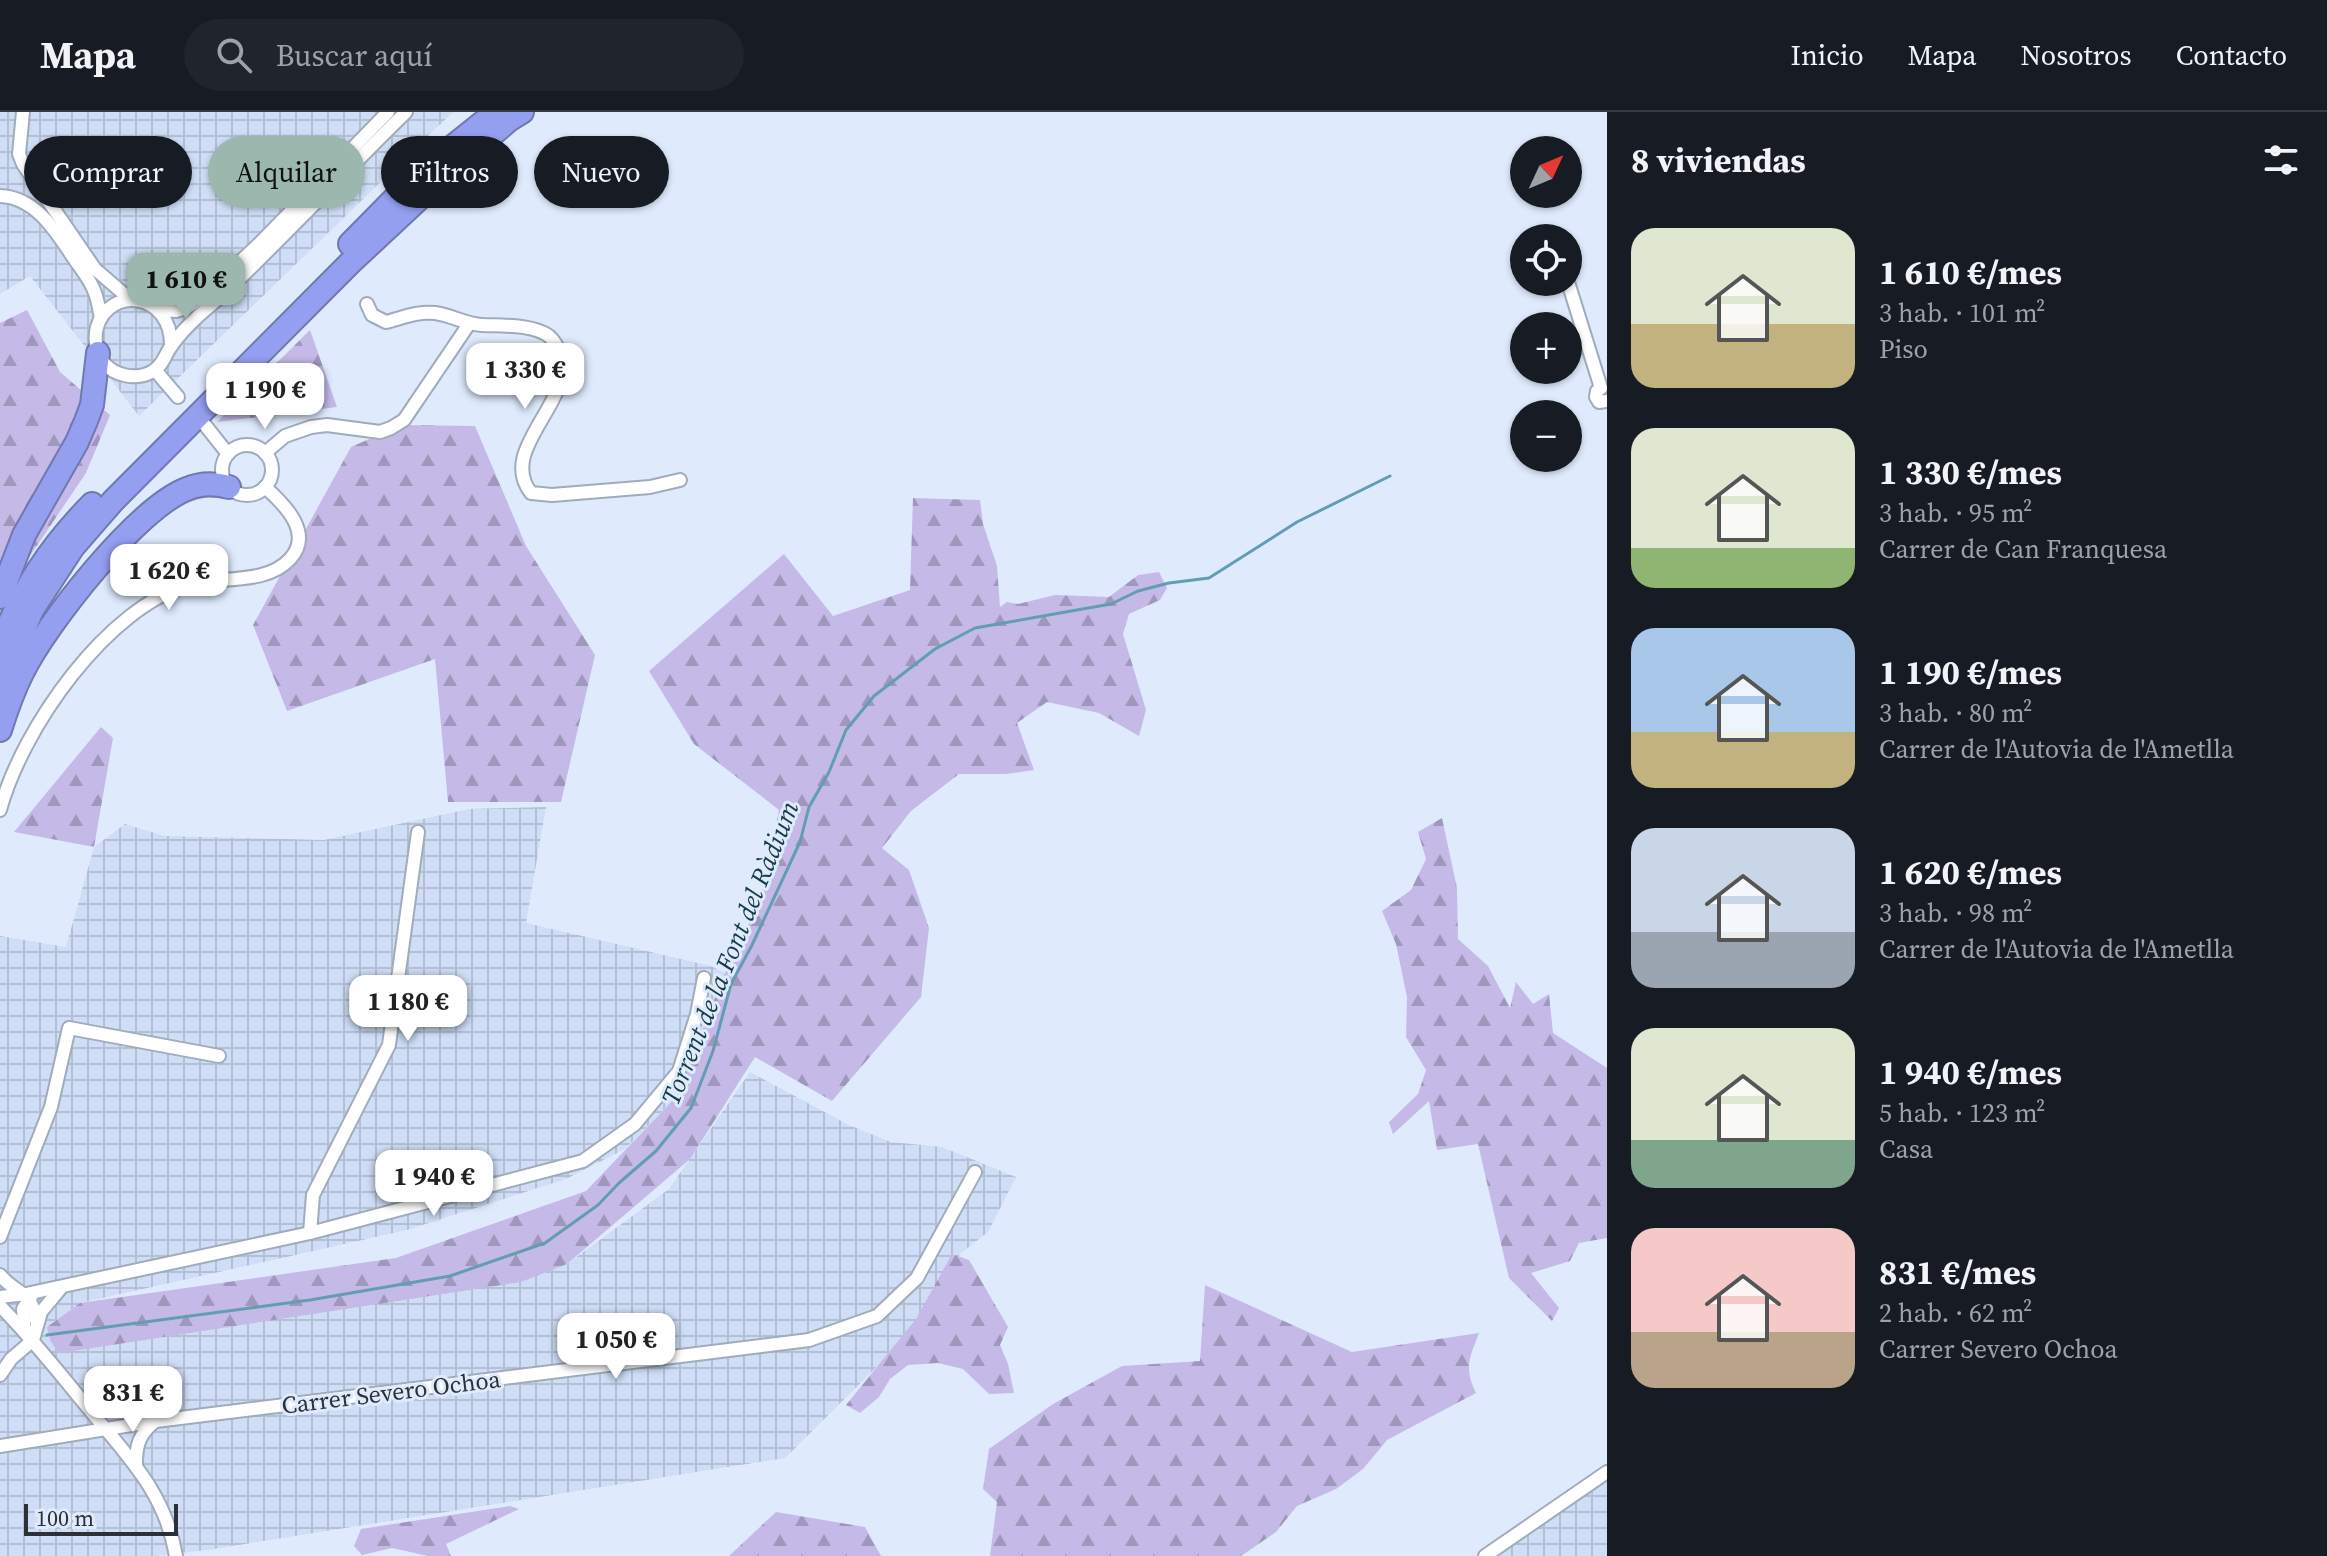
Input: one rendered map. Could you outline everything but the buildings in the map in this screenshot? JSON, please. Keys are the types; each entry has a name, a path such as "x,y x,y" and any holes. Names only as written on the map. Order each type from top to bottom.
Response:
{"highway":[{"path":"0,646 13,613 63,534 421,172 496,112"},
{"path":"0,695 32,610 73,547 113,501 350,263 438,181 522,112"},
{"path":"0,597 24,535 86,421 92,405 98,353"},
{"path":"0,730 22,672 37,648 83,584 113,550 173,495 204,484 218,483 229,487"}],"street":[{"path":"23,112 19,154 23,164 95,269 131,300"},
{"path":"388,112 258,245 199,300 176,311 159,310 141,301 131,300 109,309 96,329 95,341 98,353 110,369 123,375 138,376 155,370 187,326 229,289 406,112"},
{"path":"0,196 15,198 46,219 90,282 101,318"},
{"path":"1573,296 1604,389 1597,391 1596,397 1599,402 1607,401"},
{"path":"367,304 372,315 386,322 435,313 469,324 523,327 549,336 559,348 563,365 557,393 532,436 521,472 524,484 531,493 541,496 650,487 680,480"},
{"path":"159,310 167,321 171,346"},
{"path":"265,453 285,436 311,427 327,425 380,432 404,420 469,324"},
{"path":"155,370 178,397"},
{"path":"205,425 228,454"},
{"path":"251,445 265,453 270,460 272,474 265,487 247,495 229,487 222,470 228,454 235,448 251,445"},
{"path":"0,810 18,762 49,708 88,655 125,621 172,590 210,580 261,575 291,558 297,549 296,524 281,501 265,487"},
{"path":"310,1233 313,1195 389,1045 418,832"},
{"path":"0,1297 30,1295 310,1233 583,1161 635,1124 679,1071 697,1014 704,978"},
{"path":"0,1237 51,1107 69,1028 219,1056"},
{"name":"Carrer Severo Ochoa","path":"0,1446 156,1421 809,1340 877,1316 917,1278 975,1172"},
{"path":"0,1275 11,1286 30,1295 36,1323"},
{"path":"0,1375 29,1336 45,1304 64,1286"},
{"path":"29,1336 23,1309 30,1295"},
{"path":"0,1306 29,1336 136,1464 163,1509 176,1556"},
{"path":"136,1464 137,1443 156,1421"},
{"path":"1485,1556 1607,1472"}],"shaded area":[{"path":"0,112 453,112 428,136 381,136 381,182 365,197 365,136 208,136 208,208 354,208 139,416 30,276 0,294"},
{"path":"546,807 526,923 711,966 725,973 703,1048 676,1097 625,1149 566,1179 407,1230 80,1303 47,1327 53,1345 520,1282 567,1264 669,1189 750,1072 849,1125 891,1142 942,1147 1016,1177 988,1232 960,1254 922,1322 785,1458 207,1550 155,1556 0,1556 0,936 66,947 94,847 125,824 165,836 324,840 469,809"},
{"path":"1607,1472 1607,1556 1485,1556"}],"green space":[{"path":"27,310 60,372 110,415 86,473 28,559 0,632 0,323"},
{"path":"310,330 337,407 217,422"},
{"path":"401,425 475,426 526,546 595,655 561,802 448,802 435,659 287,711 253,625 351,447"},
{"path":"913,498 980,500 983,524 997,566 1000,607 1007,602 1018,604 1055,595 1109,597 1138,575 1159,572 1167,588 1160,600 1129,614 1123,634 1146,710 1139,736 1099,713 1047,702 1017,723 1034,770 1007,774 959,774 911,811 882,848 909,870 929,928 921,997 832,1101 755,1057 690,1159 567,1264 521,1282 60,1353 48,1335 47,1327 80,1303 396,1258 586,1191 676,1097 725,973 763,893 779,810 694,744 649,671 784,554 833,616 910,590"},
{"path":"101,727 113,738 94,847 14,832"},
{"path":"1442,818 1457,888 1458,939 1488,966 1510,1008 1516,982 1533,1004 1549,994 1553,1033 1607,1068 1607,1238 1579,1243 1570,1261 1531,1273 1559,1308 1552,1321 1509,1278 1478,1144 1437,1150 1429,1101 1393,1134 1389,1122 1418,1094 1426,1070 1406,1037 1407,997 1396,944 1382,911 1411,890 1426,859 1418,832"},
{"path":"952,1254 969,1260 1008,1327 1000,1345 1014,1393 989,1394 963,1369 938,1363 908,1365 890,1379 879,1397 860,1413 846,1405 916,1319"},
{"path":"1205,1285 1352,1352 1479,1333 1469,1363 1476,1393 1387,1440 1363,1469 1336,1489 1297,1506 1276,1532 1241,1556 990,1556 997,1502 983,1489 989,1449 1053,1404 1122,1366 1200,1361"},
{"path":"510,1506 519,1509 446,1544 451,1556 428,1556 392,1548 362,1555 354,1546 361,1529"},
{"path":"776,1512 865,1527 881,1556 729,1556"}],"waterway":[{"name":"Torrent de la Font del Ràdium","path":"47,1335 310,1300 450,1276 545,1243 598,1205 656,1151 691,1108 713,1051 731,984 800,842 809,807 829,772 846,730 874,696 935,649 975,628 1111,604 1138,591 1209,578 1297,522 1390,476"}]}
